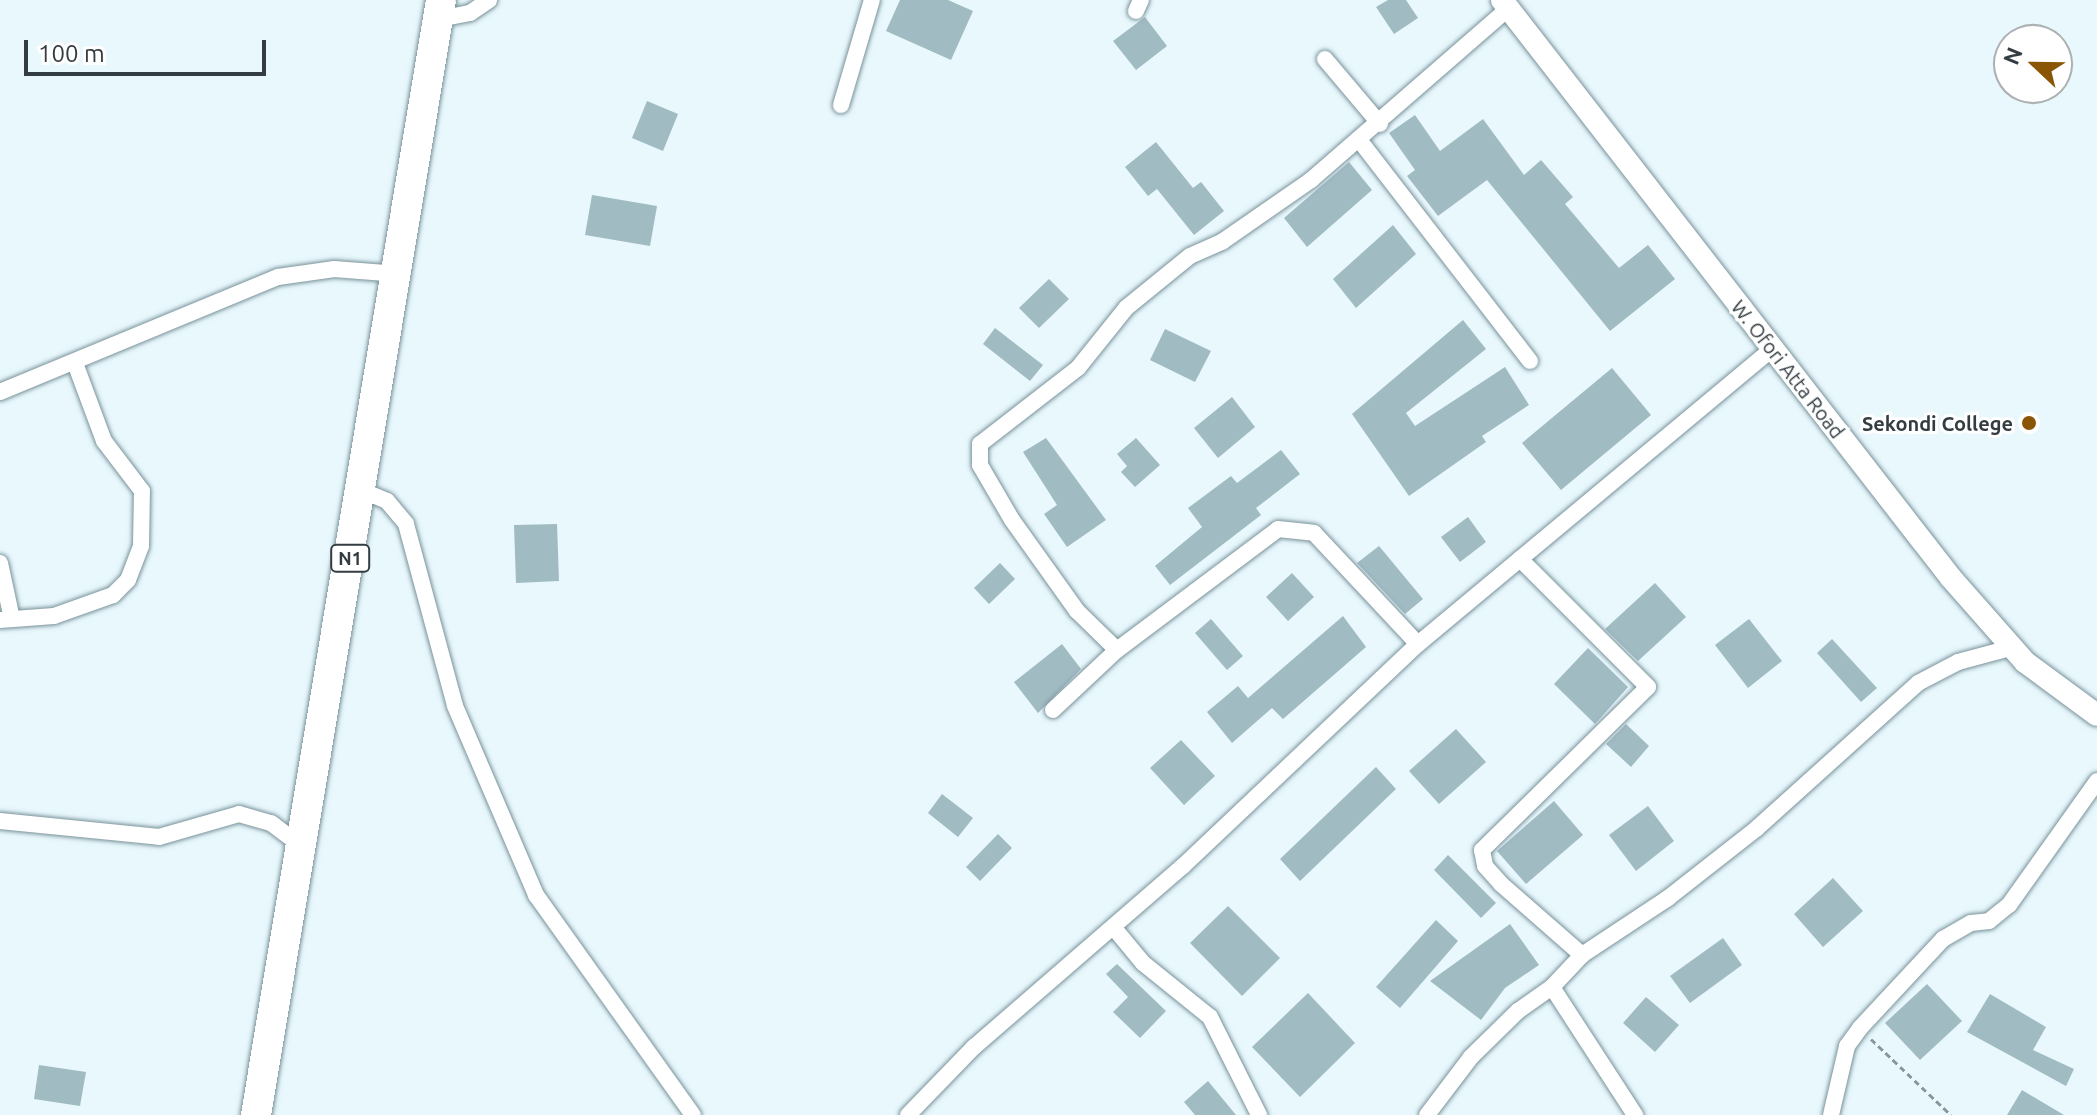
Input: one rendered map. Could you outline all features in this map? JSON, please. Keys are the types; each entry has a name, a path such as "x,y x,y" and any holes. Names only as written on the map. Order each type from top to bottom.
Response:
{"highway":[{"name":"N1","path":"256,1115 299,844 399,274 440,10"}],"main road":[{"name":"W. Ofori Atta Road","path":"1505,4 1772,349 2010,648 2072,700 2097,715"},
{"path":"2072,700 2097,706"}],"street":[{"path":"440,10 470,13 489,0"},
{"path":"841,105 872,0"},
{"path":"1117,650 1077,611 1012,520 980,465 980,444 1078,368 1126,308 1179,265 1223,241 1360,141 1505,4"},
{"path":"1325,59 1380,124"},
{"path":"1360,141 1530,361"},
{"path":"0,392 278,277 334,269 399,274"},
{"path":"908,1115 974,1047 1114,928 1418,644 1772,349"},
{"path":"0,563 6,620 54,616 113,595 128,580 141,546 142,491 104,441 75,363"},
{"path":"361,490 387,501 406,524 455,706 536,895 693,1115"},
{"path":"1053,710 1117,650 1278,529 1289,527 1314,533 1418,644"},
{"path":"1520,559 1648,687 1482,850 1485,866 1501,884 1582,955"},
{"path":"1427,1115 1471,1057 1552,987 1582,955 1668,898 1756,829 1918,683 1938,670 2010,648"},
{"path":"1831,1115 1847,1046 1860,1028 1943,939 1971,923 1989,921 2009,905 2097,781"},
{"path":"0,821 159,837 248,815 299,844"},
{"path":"1114,928 1143,963 1210,1017 1259,1115"},
{"path":"1552,987 1635,1115"}],"path":[{"path":"1860,1028 1951,1115"}],"building":[{"path":"900,0 948,0 973,11 951,60 886,31"},
{"path":"1388,0 1406,0 1418,18 1394,34 1376,7"},
{"path":"1145,17 1167,46 1136,70 1113,41"},
{"path":"647,101 678,114 663,151 632,138"},
{"path":"1415,115 1440,151 1483,119 1524,175 1541,160 1573,197 1565,204 1619,268 1648,245 1675,279 1610,331 1487,180 1438,216 1407,176 1415,170 1389,133"},
{"path":"1156,142 1193,188 1201,182 1224,211 1194,235 1157,189 1148,196 1125,167"},
{"path":"1349,162 1372,190 1307,247 1284,218"},
{"path":"592,195 657,206 650,246 585,235"},
{"path":"1393,225 1416,254 1356,308 1333,279"},
{"path":"1049,279 1069,299 1039,328 1019,308"},
{"path":"1463,320 1486,349 1406,413 1415,426 1505,367 1529,405 1482,436 1486,442 1409,496 1352,414"},
{"path":"995,328 1043,365 1030,381 983,344"},
{"path":"1165,329 1211,351 1195,382 1150,360"},
{"path":"1612,368 1651,415 1561,490 1522,443"},
{"path":"1232,397 1255,427 1218,458 1194,428"},
{"path":"1046,438 1106,520 1067,547 1044,514 1057,505 1023,452"},
{"path":"1136,438 1160,465 1135,487 1121,472 1127,466 1117,454"},
{"path":"1281,450 1300,474 1256,508 1261,515 1170,585 1155,566 1202,527 1188,508 1231,476 1237,483"},
{"path":"1468,517 1486,542 1460,562 1441,537"},
{"path":"557,524 559,581 516,583 514,525"},
{"path":"1379,546 1423,599 1405,614 1357,563"},
{"path":"1000,563 1015,579 989,604 974,588"},
{"path":"1292,573 1314,597 1288,621 1266,597"},
{"path":"1655,583 1686,617 1638,661 1605,629"},
{"path":"1343,616 1366,647 1283,719 1272,708 1232,743 1207,712 1238,686 1248,698"},
{"path":"1211,619 1243,656 1227,670 1195,633"},
{"path":"1749,619 1782,661 1748,688 1715,645"},
{"path":"1832,639 1877,688 1861,702 1817,653"},
{"path":"1062,644 1081,669 1038,713 1014,682"},
{"path":"1588,648 1628,687 1595,724 1554,684"},
{"path":"1626,724 1649,746 1631,767 1606,744"},
{"path":"1456,729 1486,762 1439,804 1409,771"},
{"path":"1181,740 1215,776 1184,805 1150,768"},
{"path":"1376,767 1396,789 1300,881 1280,859"},
{"path":"942,794 973,818 958,837 928,813"},
{"path":"1554,801 1583,835 1526,884 1497,851"},
{"path":"1648,806 1674,841 1636,871 1609,835"},
{"path":"998,834 1012,848 980,881 966,867"},
{"path":"1448,855 1496,903 1481,918 1434,870"},
{"path":"1833,878 1863,911 1823,947 1794,914"},
{"path":"1228,906 1280,958 1242,996 1190,943"},
{"path":"1436,920 1458,941 1400,1008 1376,987"},
{"path":"1510,924 1539,965 1505,988 1481,1020 1430,981"},
{"path":"1723,938 1742,965 1690,1003 1670,976"},
{"path":"1117,964 1166,1011 1140,1038 1113,1012 1128,997 1106,974"},
{"path":"1927,984 1962,1021 1920,1060 1885,1023"},
{"path":"1308,993 1355,1043 1300,1097 1252,1047"},
{"path":"1990,994 2046,1027 2033,1050 2074,1069 2066,1086 1967,1032"},
{"path":"1646,997 1679,1025 1655,1052 1623,1023"},
{"path":"39,1065 86,1072 80,1106 34,1099"},
{"path":"1208,1081 1236,1115 1195,1115 1184,1102"},
{"path":"2022,1090 2064,1115 2007,1115"}],"place":[{"name":"Sekondi College","path":"2029,423"}]}
